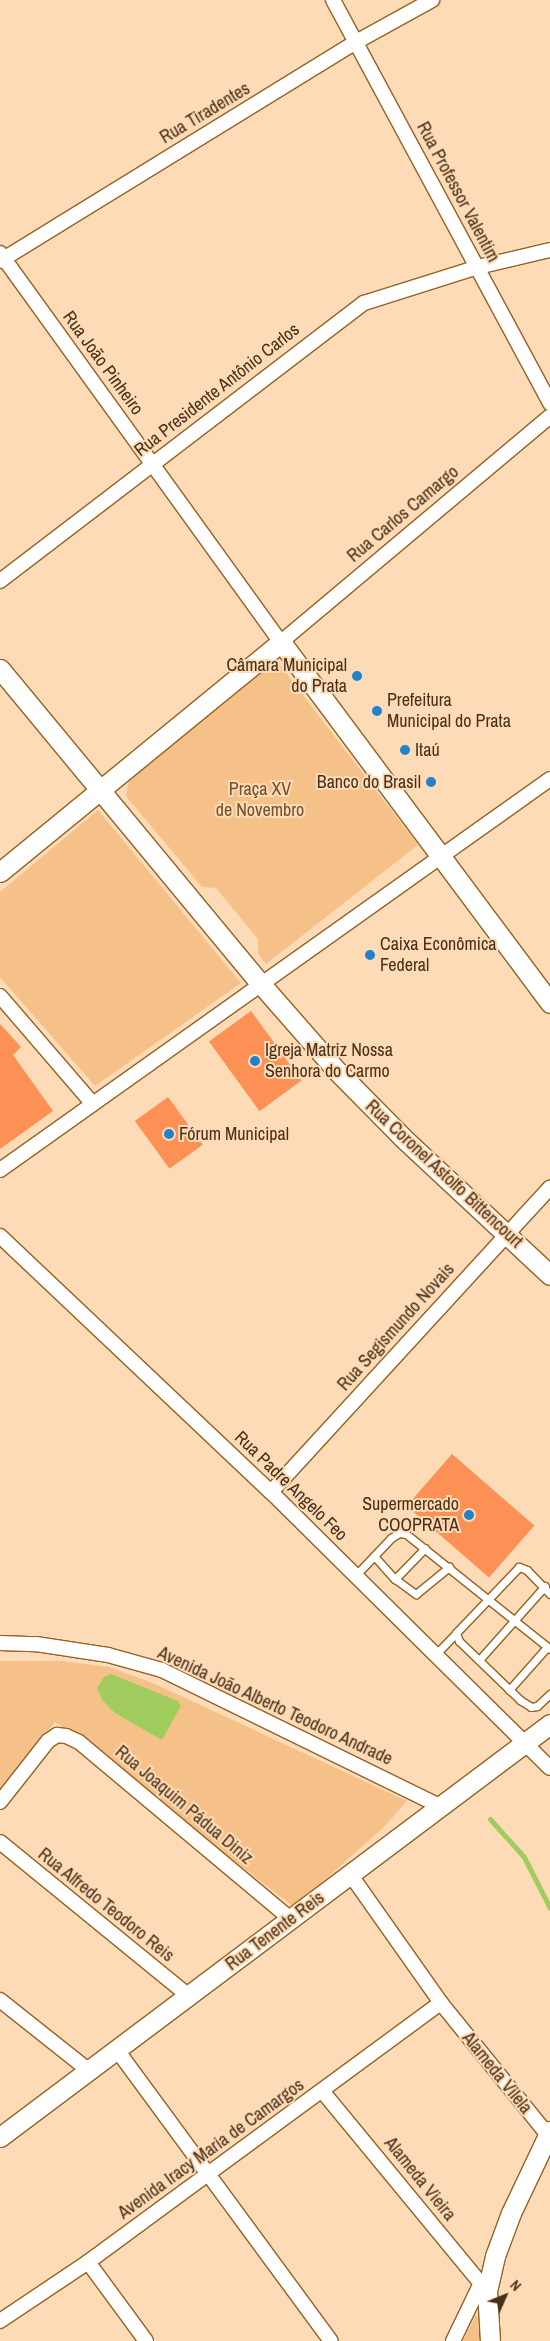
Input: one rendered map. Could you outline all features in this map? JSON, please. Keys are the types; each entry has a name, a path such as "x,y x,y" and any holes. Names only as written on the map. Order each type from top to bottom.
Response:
{"street":[{"name":"Rua Professor Valentim","path":"333,0 550,403"},
{"name":"Rua Tiradentes","path":"1,257 356,42 432,0"},
{"name":"Rua Presidente Antônio Carlos","path":"0,581 353,310 386,294 478,267 550,250"},
{"name":"Rua João Pinheiro","path":"1,257 153,464 280,642"},
{"name":"Rua Carlos Camargo","path":"280,642 550,416"},
{"path":"0,872 280,642 550,1002"},
{"path":"0,669 260,983"},
{"path":"0,1170 260,983 550,779"},
{"name":"Rua Coronel Astolfo Bittencourt","path":"260,983 338,1072 402,1137 550,1275"},
{"path":"0,996 92,1103"},
{"name":"Rua Segismundo Novais","path":"271,1492 550,1188"},
{"name":"Rua Padre Angelo Feo","path":"0,1236 271,1492 523,1744 550,1768"},
{"name":"Avenida João Alberto Teodoro Andrade","path":"0,1643 36,1644 108,1655 162,1670 440,1806"},
{"name":"Rua Tenente Reis","path":"0,2136 550,1724"},
{"name":"Rua Joaquim Pádua Diniz","path":"0,1802 48,1741 58,1735 79,1742 291,1919"},
{"name":"Rua Alfredo Teodoro Reis","path":"0,1842 189,1996"},
{"name":"Alameda Vilela","path":"350,1874 441,2003 549,2132 511,2213 484,2287 453,2341"},
{"path":"0,2000 88,2070"},
{"name":"Avenida Iracy Maria de Camargos","path":"0,2321 88,2262 323,2092 441,2003"},
{"path":"117,2050 331,2341"},
{"name":"Alameda Vieira","path":"323,2092 484,2287"},
{"path":"88,2262 146,2341"},
{"path":"484,2287 490,2341"}],"lane":[{"path":"356,1576 374,1556 400,1533 425,1548 548,1648 508,1690"},
{"path":"395,1579 425,1548"},
{"path":"374,1556 395,1579 416,1594 449,1567"},
{"path":"435,1655 486,1598 519,1568 527,1570 545,1586 550,1594"},
{"path":"479,1660 545,1586"},
{"path":"456,1632 459,1641 508,1690 531,1707 550,1694"}],"green space":[{"name":"Praça XV de Novembro","path":"276,660 418,845 266,964 258,954 258,939 216,888 202,887 126,796 129,780"},
{"path":"98,810 241,983 95,1086 0,977 0,892"},
{"path":"0,1661 61,1661 109,1667 153,1683 407,1801 383,1828 294,1907 55,1722 0,1790"},
{"path":"476,2314 483,2341 463,2341"}],"shaded area":[{"path":"111,1674 178,1701 181,1706 162,1740 115,1713 102,1700 97,1688 104,1677"}],"building":[{"name":"Igreja Matriz Nossa Senhora do Carmo","path":"251,1011 302,1081 259,1111 209,1042"},
{"path":"0,1024 21,1047 13,1055 53,1111 0,1149"},
{"name":"Fórum Municipal","path":"168,1097 203,1145 170,1169 135,1121"},
{"name":"Supermercado COOPRATA","path":"452,1454 534,1526 489,1578 407,1506"}],"waterway":[{"path":"490,1819 524,1857 550,1908"}],"place":[{"name":"Câmara Municipal do Prata","path":"357,676"},
{"name":"Prefeitura Municipal do Prata","path":"377,711"},
{"name":"Itaú","path":"405,750"},
{"name":"Banco do Brasil","path":"431,782"},
{"name":"Caixa Econômica Federal","path":"370,955"},
{"name":"Igreja Matriz Nossa Senhora do Carmo","path":"255,1061"},
{"name":"Fórum Municipal","path":"169,1134"},
{"name":"Supermercado COOPRATA","path":"469,1515"}]}
